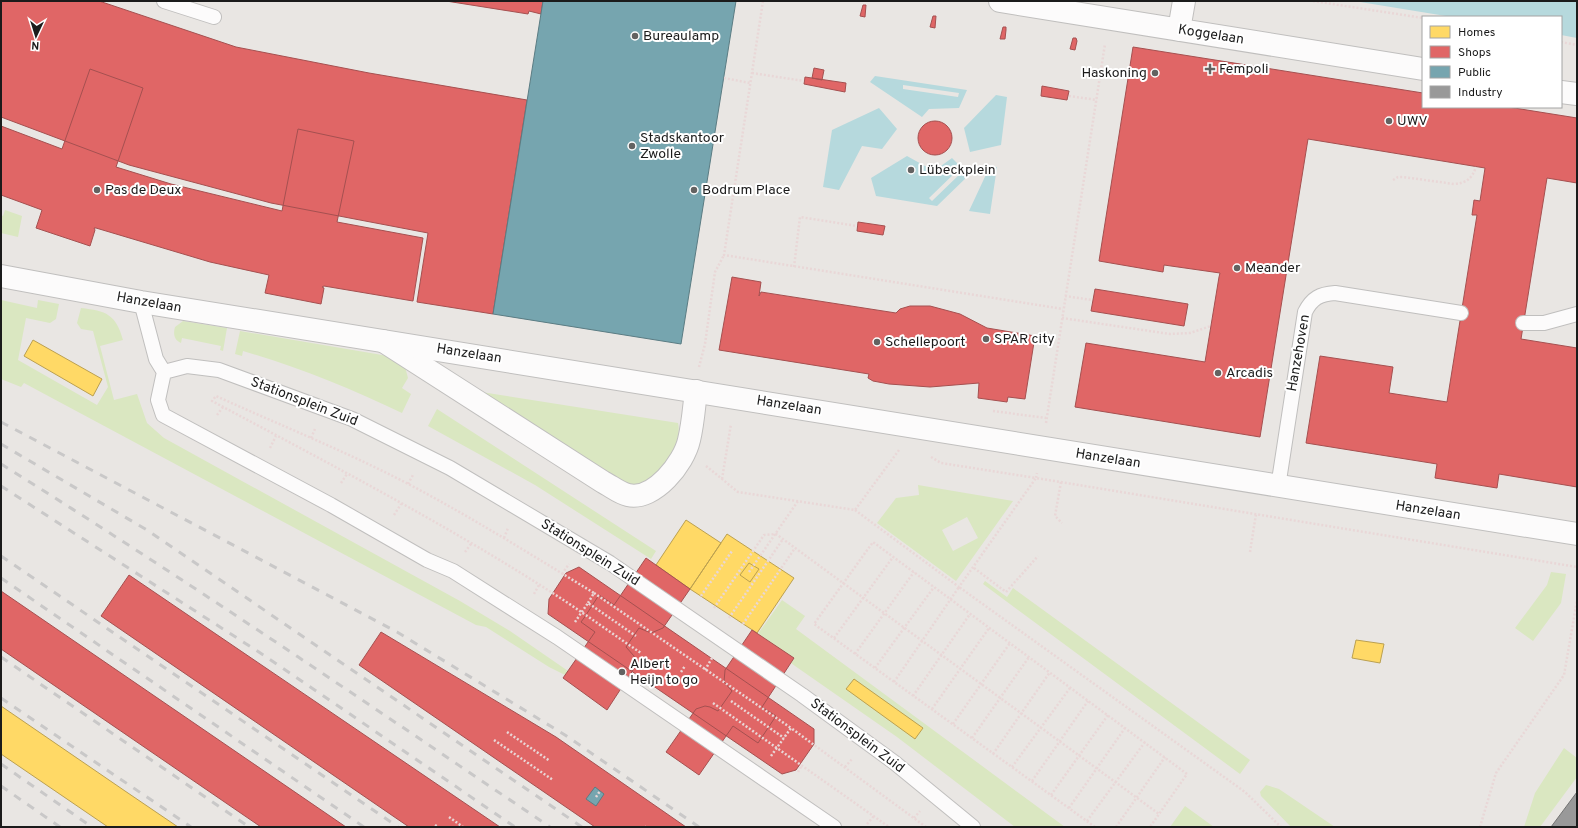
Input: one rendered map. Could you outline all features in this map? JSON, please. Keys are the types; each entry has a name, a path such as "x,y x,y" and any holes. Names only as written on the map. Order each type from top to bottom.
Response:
{"street":[{"name":"Koggelaan","path":"1000,1 1110,20 1422,69"},
{"path":"1178,30 1184,1"},
{"path":"1562,92 1577,94"},
{"name":"Hanzelaan","path":"1,276 141,302 696,391 1278,487 1577,534"},
{"path":"383,341 603,482 628,495 646,493 660,484 683,455 689,441 696,391"}],"lane":[{"path":"164,1 214,17"},
{"name":"Hanzehoven","path":"1278,487 1305,312 1309,304 1316,297 1335,293 1461,313"},
{"path":"141,302 156,359 164,372 158,400 163,415 332,505 427,560 453,571 557,637 834,827"},
{"path":"1523,323 1544,323 1577,314"},
{"name":"Stationsplein Zuid","path":"164,372 187,366 219,370 352,420 450,468 610,563 802,695 894,763 973,827"}],"path":[{"path":"696,391 715,272 724,255 763,1"},
{"path":"1313,1 1422,18"},
{"path":"1046,418 1110,20"},
{"path":"1562,42 1577,45"},
{"path":"752,73 804,81"},
{"path":"724,78 750,83"},
{"path":"1069,96 1096,100"},
{"path":"1393,180 1398,177 1403,177 1462,184 1469,180 1476,167"},
{"path":"794,267 800,218 857,226"},
{"path":"724,255 1063,309"},
{"path":"1065,296 1092,300"},
{"path":"1062,318 1170,334 1190,333 1211,326"},
{"path":"641,653 539,585 471,544 347,474 212,401 216,396 311,438 408,484 504,538 594,593 845,766 926,827"},
{"path":"217,415 223,407"},
{"path":"311,438 315,429"},
{"path":"268,451 276,436"},
{"path":"855,510 901,448 901,445"},
{"path":"706,466 738,492 855,510 959,587 1245,792 1281,827"},
{"path":"341,483 347,474"},
{"path":"408,484 413,475"},
{"path":"894,682 1036,478 1577,567"},
{"path":"1061,482 1055,516 1062,523"},
{"path":"749,572 798,501"},
{"path":"392,518 401,504"},
{"path":"1250,552 1256,514"},
{"path":"504,538 508,528"},
{"path":"711,612 764,535 776,534 1159,814"},
{"path":"726,622 783,539"},
{"path":"1095,827 814,624 874,542 1188,774 1150,827"},
{"path":"465,552 471,544"},
{"path":"743,624 795,548"},
{"path":"701,596 732,551"},
{"path":"974,568 1006,592 1038,556"},
{"path":"834,638 893,557"},
{"path":"562,574 569,564"},
{"path":"855,654 914,572"},
{"path":"534,594 539,585"},
{"path":"875,668 934,587"},
{"path":"581,626 575,622 594,593"},
{"path":"1480,827 1496,773 1564,675 1577,600"},
{"path":"588,603 636,636"},
{"path":"913,696 970,614"},
{"path":"932,710 989,628"},
{"path":"952,724 1010,643"},
{"path":"972,738 1029,657"},
{"path":"681,672 685,666"},
{"path":"993,754 1050,672"},
{"path":"1012,767 1070,688"},
{"path":"731,701 784,738"},
{"path":"1032,782 1088,701"},
{"path":"713,703 889,827"},
{"path":"1050,795 1108,715"},
{"path":"765,752 771,756 791,728"},
{"path":"1069,808 1125,728"},
{"path":"507,732 550,761"},
{"path":"494,740 553,780"},
{"path":"1087,821 1144,742"},
{"path":"1116,827 1165,757"},
{"path":"845,766 852,759"},
{"path":"798,772 802,765"},
{"path":"596,797 600,791"},
{"path":"914,818 920,810"},
{"path":"867,824 874,816"},
{"path":"449,817 463,827"}],"green space":[{"path":"5,210 22,216 18,237 1,233 1,215 3,216"},
{"path":"1,300 37,308 38,300 59,304 56,319 50,323 26,318 18,360 97,405 108,387 93,331 81,329 77,323 81,308 109,315 117,324 123,340 100,346 114,400 137,394 147,423 164,438 460,601 510,631 571,673 569,677 549,667 486,627 476,625 24,383 21,387 1,379"},
{"path":"183,321 227,328 223,351 220,350 221,346 182,338 181,343 179,342 174,334 174,330 175,327"},
{"path":"240,331 388,356 404,363 408,378 402,388 411,394 402,413 304,371 243,351 242,356 235,354"},
{"path":"475,391 678,423 679,431 674,448 669,457 664,465 651,478 639,484 622,484"},
{"path":"437,409 656,551 651,559 535,485 428,426"},
{"path":"918,485 1013,501 956,581 877,523 896,498 919,495","holes":["967,517 978,538 953,551 942,530"]},
{"path":"1551,572 1566,574 1561,603 1533,641 1515,628 1547,585"},
{"path":"985,581 1007,597 1013,588 1250,760 1240,774 983,584"},
{"path":"782,600 805,616 796,629 1065,827 1015,827 897,737 755,638"},
{"path":"1564,748 1577,758 1577,777 1540,827 1524,827 1535,793"},
{"path":"1266,785 1279,789 1335,827 1291,827 1261,796 1260,792"},
{"path":"1185,806 1214,827 1170,827"}],"water":[{"path":"1354,1 1577,1 1577,38 1562,35 1562,16 1446,16"},
{"path":"875,76 967,90 959,108 929,109 922,117 870,82","holes":["903,85 959,93 958,97 903,89"]},
{"path":"996,95 1007,97 1001,145 970,152 964,128"},
{"path":"879,108 897,129 882,149 862,146 839,190 823,187 832,130"},
{"path":"907,156 934,171 952,158 969,175 937,206 876,196 871,178","holes":["958,170 961,173 932,201 929,198"]},
{"path":"990,166 997,167 990,214 969,211"}],"building: Homes":[{"path":"33,340 102,379 93,396 24,356"},
{"path":"686,520 721,543 690,589 656,565"},
{"path":"727,534 794,578 757,633 690,589"},
{"path":"749,563 759,569 750,582 740,575"},
{"path":"1356,640 1384,644 1380,663 1352,658"},
{"path":"680,663 690,669 682,681 672,674"},
{"path":"854,679 923,728 915,739 846,689"},
{"path":"1,706 178,827 108,827 1,754"}],"building: Shops":[{"name":"Pas de Deux","path":"1,1 99,1 236,47 369,73 527,100 493,314 417,302 428,233 271,203 129,165 1,117"},
{"path":"446,1 543,1 541,14 529,11 528,14"},
{"path":"863,5 866,5 865,17 860,16"},
{"path":"933,16 936,16 935,28 930,27"},
{"path":"1003,27 1006,27 1005,39 1000,39"},
{"path":"1073,38 1076,38 1077,41 1075,50 1070,49"},
{"name":"Meander","path":"1133,47 1422,93 1422,108 1514,108 1577,118 1577,183 1547,178 1521,339 1577,348 1577,487 1499,474 1497,488 1435,478 1437,464 1306,443 1320,356 1393,367 1389,393 1447,402 1477,215 1472,215 1474,200 1480,201 1485,168 1308,139 1260,437 1075,407 1086,343 1205,362 1220,273 1164,265 1163,272 1099,261"},
{"path":"814,68 824,70 822,80 812,78"},
{"name":"Pas de Deux","path":"90,69 143,88 116,167 171,184 282,211 298,129 354,141 337,222 423,238 413,301 324,286 322,287 324,288 321,304 265,293 269,275 210,262 96,228 94,228 95,230 90,246 36,228 42,210 1,195 1,126 62,149"},
{"path":"805,77 846,83 845,92 804,84"},
{"path":"1042,86 1069,91 1067,100 1041,96"},
{"path":"932,121 938,121 942,122 949,128 952,138 951,145 945,152 938,155 932,155 928,154 921,148 918,141 918,135 919,131 925,124"},
{"path":"858,222 885,226 883,235 857,231"},
{"name":"Schellepoort","path":"732,277 761,282 759,296 761,292 896,313 900,309 910,306 930,306 960,314 987,328 1035,336 1025,399 1008,397 1007,402 978,398 979,383 930,387 889,384 873,381 868,378 869,374 719,350"},
{"path":"1095,289 1188,304 1184,326 1091,311"},
{"path":"646,558 690,589 663,628 651,633 639,628 626,647 634,656 635,667 607,710 563,678 595,632 581,622 599,595 614,605"},
{"path":"579,567 814,729 814,744 796,770 782,774 548,614 549,599 566,573"},
{"path":"129,575 500,827 409,827 101,616"},
{"path":"1,591 346,827 261,827 1,649"},
{"path":"752,630 794,658 762,707 776,716 758,743 733,726 699,775 666,752 696,709 705,706 718,711 732,691 724,682 725,670"},
{"path":"381,632 556,737 686,827 595,827 359,665"}],"building: Public":[{"path":"543,1 736,1 681,344 493,314"},
{"path":"595,787 604,794 596,806 586,799"}],"building: Industry":[{"path":"1577,792 1577,827 1551,827"}],"railway":[{"path":"1,422 397,632 565,735 699,827"},
{"path":"1,444 147,530 582,827"},
{"path":"1,464 140,552 550,827"},
{"path":"1,486 265,656 515,827"},
{"path":"1,556 398,827"},
{"path":"1,578 364,827"},
{"path":"1,657 249,827"},
{"path":"1,698 191,827"},
{"path":"1,764 92,827"},
{"path":"1,786 60,827"}],"place":[{"name":"Bureaulamp","path":"635,36"},
{"name":"Fempoli","path":"1210,69"},
{"name":"Haskoning","path":"1155,73"},
{"name":"UWV","path":"1389,121"},
{"name":"Stadskantoor Zwolle","path":"632,146"},
{"name":"Lübeckplein","path":"911,170"},
{"name":"Pas de Deux","path":"97,190"},
{"name":"Bodrum Place","path":"694,190"},
{"name":"Meander","path":"1237,268"},
{"name":"SPAR city","path":"986,339"},
{"name":"Schellepoort","path":"877,342"},
{"name":"Arcadis","path":"1218,373"},
{"name":"Albert Heijn to go","path":"622,672"}]}
